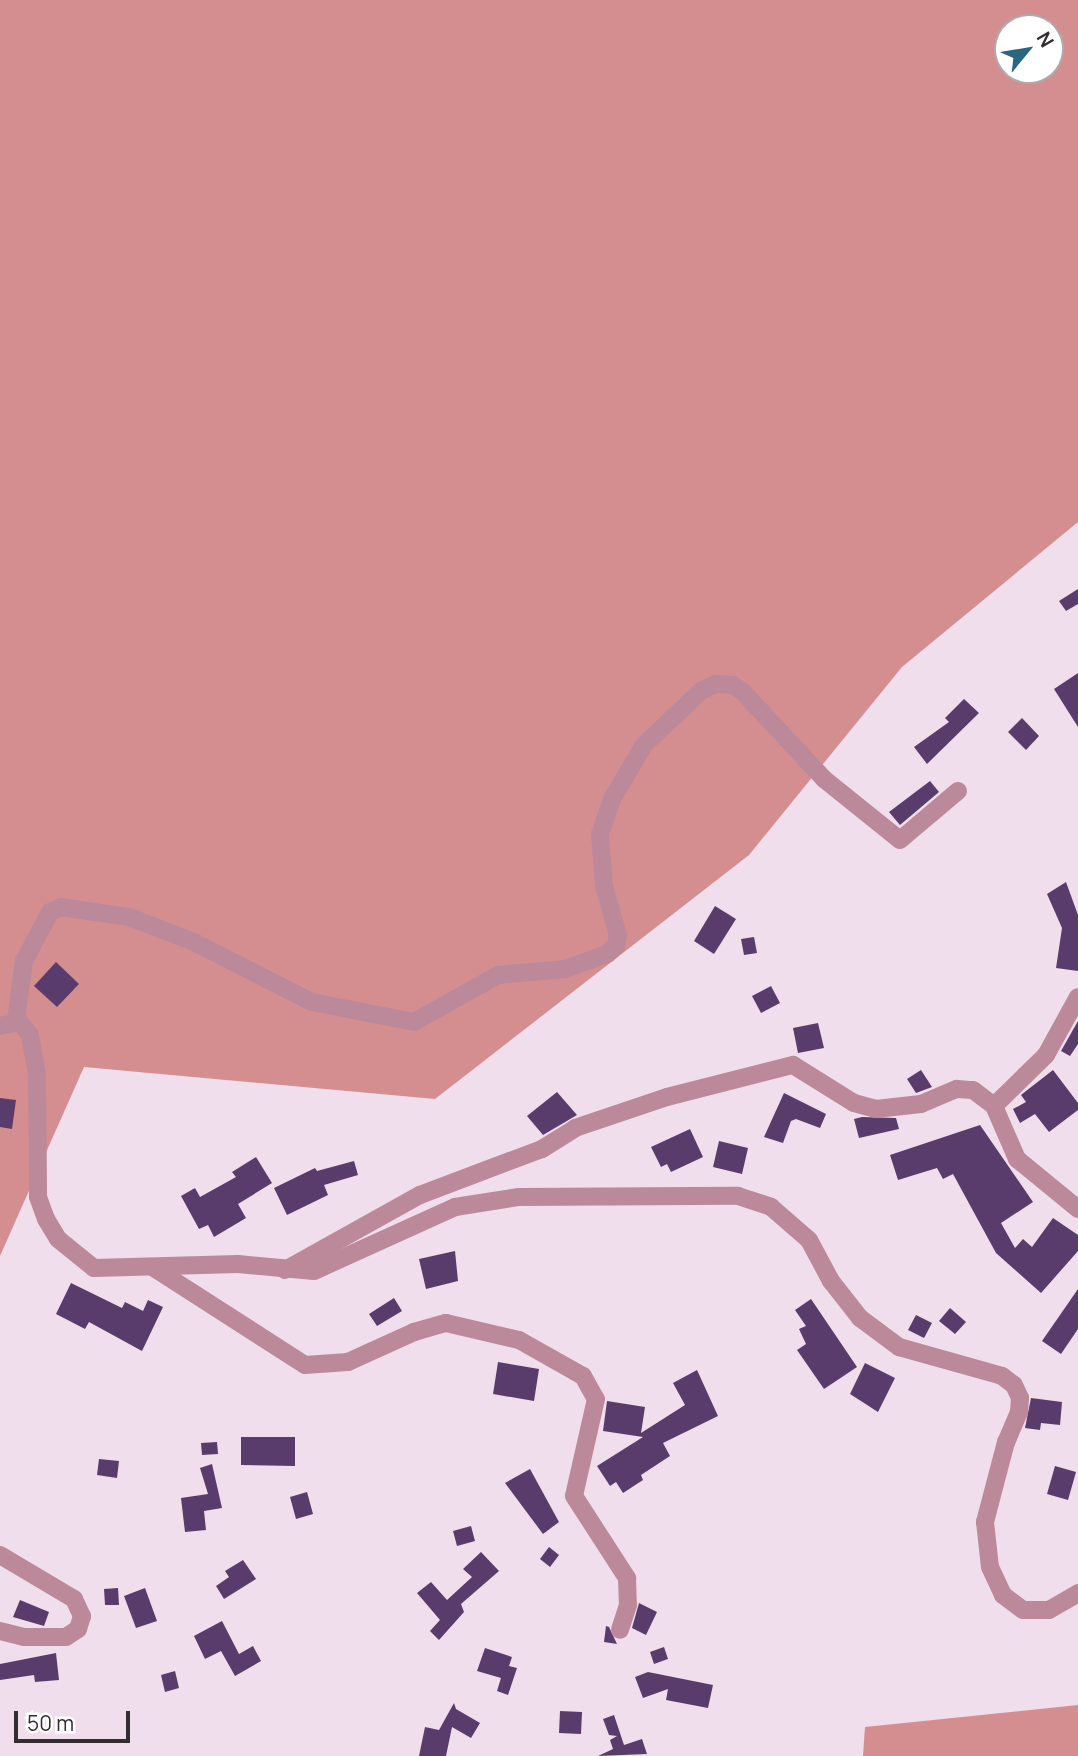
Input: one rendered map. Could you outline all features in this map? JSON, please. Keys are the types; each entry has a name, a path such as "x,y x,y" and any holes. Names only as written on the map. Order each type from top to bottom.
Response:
{"street":[{"path":"958,790 900,840 824,779 743,692 733,685 716,684 702,690 644,745 612,799 600,834 604,886 618,935 616,946 587,964 498,975 414,1022 391,1020 312,1002 194,942 129,917 61,907 50,912 24,961 8,1023 29,1031 37,1074 38,1197 46,1219 58,1239 94,1268 238,1264 285,1270 331,1267 455,1208 519,1197 738,1196 771,1207 810,1240 831,1281 860,1318 889,1340 946,1364 1002,1376 1014,1385 1020,1398 1019,1412 1006,1442 985,1522 990,1567 1003,1595 1023,1610 1048,1609 1078,1592"},
{"path":"994,1106 1046,1055 1078,997"},
{"path":"285,1270 421,1195 542,1149 575,1128 771,1067 793,1065 854,1102 876,1109 921,1104 957,1089 973,1090 994,1106 1017,1159 1078,1209"},
{"path":"154,1268 305,1365 348,1362 414,1332 446,1323 519,1340 583,1376 596,1399 574,1496 627,1578 628,1605 620,1630"},
{"path":"0,1555 74,1599 82,1616 78,1629 65,1637 24,1637 0,1631"}],"shaded area":[{"path":"0,0 1078,0 1078,522 902,667 749,855 435,1099 84,1067 0,1256"},
{"path":"1078,1705 1078,1756 863,1756 865,1727"}],"building":[{"path":"1078,589 1078,604 1066,611 1059,601"},
{"path":"1078,673 1078,727 1054,689"},
{"path":"964,699 979,713 927,764 914,747 949,722 945,718"},
{"path":"1022,718 1039,736 1026,750 1008,732"},
{"path":"930,781 939,792 900,825 889,812"},
{"path":"1066,882 1078,915 1078,971 1056,968 1062,928 1047,894"},
{"path":"715,906 736,919 714,954 694,941"},
{"path":"754,937 757,953 744,955 741,939"},
{"path":"56,962 79,984 57,1007 34,986"},
{"path":"771,986 780,1003 761,1013 752,996"},
{"path":"1078,1021 1078,1044 1070,1056 1061,1051"},
{"path":"818,1023 824,1048 798,1053 793,1028"},
{"path":"921,1070 932,1087 916,1093 907,1079"},
{"path":"1053,1070 1078,1103 1078,1110 1049,1132 1035,1114 1020,1123 1013,1109 1026,1102 1021,1095"},
{"path":"557,1092 577,1115 543,1135 527,1116"},
{"path":"784,1093 826,1114 820,1128 796,1119 791,1121 783,1143 764,1137"},
{"path":"0,1098 16,1100 12,1129 0,1127"},
{"path":"896,1118 899,1129 859,1138 854,1119"},
{"path":"980,1125 1033,1202 1001,1223 1015,1248 1023,1239 1032,1247 1053,1218 1078,1235 1078,1251 1041,1293 996,1253 953,1174 943,1179 937,1168 898,1180 890,1155"},
{"path":"690,1129 703,1157 671,1172 667,1164 661,1167 651,1147"},
{"path":"719,1141 748,1148 742,1174 713,1167"},
{"path":"256,1157 272,1183 238,1204 246,1218 214,1237 208,1225 199,1229 181,1196 195,1188 200,1197 236,1177 232,1172"},
{"path":"354,1161 358,1175 324,1185 328,1195 287,1215 274,1188 315,1168 317,1171"},
{"path":"455,1251 458,1281 426,1289 419,1259"},
{"path":"71,1283 122,1308 125,1302 143,1311 148,1300 163,1307 142,1351 89,1322 85,1329 56,1314"},
{"path":"1078,1289 1078,1329 1061,1354 1042,1341"},
{"path":"394,1298 402,1311 377,1326 369,1314"},
{"path":"811,1299 857,1367 824,1389 797,1350 806,1344 799,1329 806,1326 795,1310"},
{"path":"950,1308 966,1322 955,1334 939,1321"},
{"path":"916,1315 932,1323 924,1338 908,1330"},
{"path":"498,1362 539,1369 534,1401 493,1394"},
{"path":"865,1363 895,1378 878,1412 850,1394"},
{"path":"697,1370 718,1416 663,1443 670,1456 641,1475 643,1480 623,1493 616,1482 610,1486 597,1466 643,1437 603,1431 607,1401 645,1407 641,1433 685,1405 673,1383"},
{"path":"1031,1398 1062,1402 1060,1425 1041,1423 1040,1430 1025,1428"},
{"path":"241,1437 295,1437 295,1466 241,1465"},
{"path":"217,1442 218,1454 202,1455 201,1443"},
{"path":"99,1459 119,1461 117,1478 97,1475"},
{"path":"212,1464 222,1508 204,1511 206,1530 185,1532 181,1498 208,1494 200,1468"},
{"path":"1055,1466 1076,1472 1068,1500 1047,1494"},
{"path":"530,1469 559,1522 543,1534 505,1483"},
{"path":"307,1492 313,1514 296,1519 290,1497"},
{"path":"471,1526 475,1541 457,1546 453,1531"},
{"path":"549,1547 559,1555 550,1567 540,1559"},
{"path":"481,1552 499,1571 461,1604 464,1612 439,1640 430,1631 440,1620 417,1593 431,1582 447,1600 472,1577 463,1569"},
{"path":"243,1560 256,1579 224,1599 216,1586 229,1577 225,1571"},
{"path":"118,1588 119,1605 105,1605 104,1589"},
{"path":"145,1588 157,1621 136,1628 124,1596"},
{"path":"20,1600 49,1612 44,1626 13,1617"},
{"path":"639,1603 657,1612 646,1635 632,1628"},
{"path":"222,1621 239,1654 253,1646 261,1661 235,1676 221,1651 205,1659 194,1636"},
{"path":"606,1626 609,1627 617,1644 604,1642"},
{"path":"664,1647 668,1659 654,1664 650,1652"},
{"path":"485,1648 512,1657 509,1666 517,1668 508,1695 497,1691 501,1678 477,1671"},
{"path":"56,1653 59,1680 35,1682 34,1675 0,1680 0,1664"},
{"path":"175,1671 179,1688 165,1692 161,1675"},
{"path":"648,1672 713,1685 708,1708 666,1700 668,1689 643,1698 635,1677"},
{"path":"454,1703 456,1709 480,1723 471,1738 452,1727 446,1756 419,1756 425,1727 439,1730"},
{"path":"560,1711 582,1712 581,1734 559,1733"},
{"path":"614,1715 624,1745 642,1739 647,1754 598,1756 613,1749 610,1740 617,1736 609,1735 603,1719"}]}
